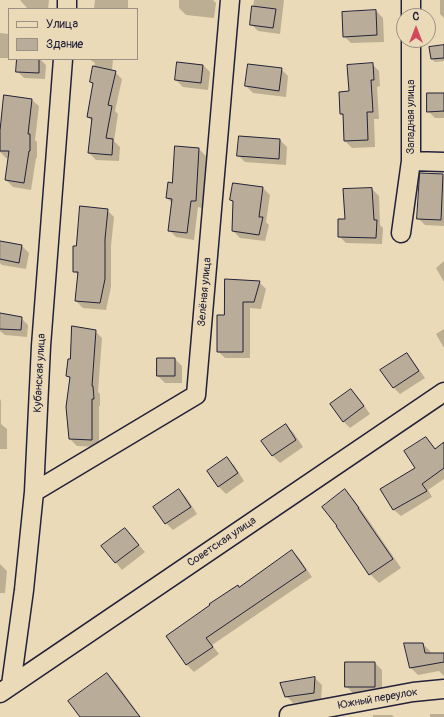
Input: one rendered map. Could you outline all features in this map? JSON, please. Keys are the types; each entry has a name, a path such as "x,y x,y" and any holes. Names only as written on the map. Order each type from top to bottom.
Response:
{"street":[{"name":"Зелёная улица","path":"34,492 196,395 230,0"},
{"name":"Западная улица","path":"411,48 411,161 444,162"},
{"name":"Кубанская улица","path":"5,689 24,590 34,492 42,346 63,60"},
{"path":"401,233 411,161"},
{"name":"Советская улица","path":"5,689 444,392"},
{"name":"Южный переулок","path":"289,715 413,692 444,690"}],"building":[{"path":"252,6 276,9 273,28 250,25"},
{"path":"376,10 377,35 343,37 342,12"},
{"path":"444,45 444,58 431,59 429,48 436,48 436,46"},
{"path":"17,60 39,60 39,73 16,72"},
{"path":"177,62 203,65 201,83 175,80"},
{"path":"373,63 374,80 371,80 373,112 367,112 368,140 344,141 343,114 340,114 339,92 349,91 347,65"},
{"path":"248,64 282,68 279,91 245,86"},
{"path":"93,66 116,71 108,105 112,106 106,138 113,139 112,155 88,153 92,118 87,117 93,83 90,82"},
{"path":"427,93 444,93 444,111 427,112"},
{"path":"4,95 32,99 28,134 30,134 30,151 24,183 5,180 9,151 0,151 0,131"},
{"path":"239,136 280,139 279,159 237,156"},
{"path":"175,146 199,148 196,201 191,201 187,233 168,231 172,199 166,198 168,182 172,183"},
{"path":"420,173 443,174 441,220 417,219"},
{"path":"233,183 263,187 259,217 263,217 259,235 232,231 233,201 230,200"},
{"path":"372,188 374,220 377,220 376,238 338,237 338,219 345,219 343,189"},
{"path":"80,206 108,209 105,239 105,279 100,303 75,301 78,272 73,272 73,246 76,246"},
{"path":"0,241 22,245 19,263 0,259"},
{"path":"225,279 260,281 254,302 243,302 243,352 217,352 217,315 224,315"},
{"path":"0,313 22,317 21,330 0,329"},
{"path":"72,326 96,330 92,386 94,399 92,399 92,440 69,439 66,407 70,377 66,376 68,359 70,359"},
{"path":"407,353 419,371 393,388 380,370"},
{"path":"157,358 175,358 175,376 157,376"},
{"path":"351,389 364,406 343,422 330,404"},
{"path":"286,424 296,440 272,456 261,441"},
{"path":"426,437 435,449 444,442 444,468 422,484 427,491 393,510 380,489 415,468 404,451"},
{"path":"227,457 238,473 218,487 207,471"},
{"path":"179,489 191,507 165,524 153,507"},
{"path":"345,489 393,559 369,575 337,526 322,507"},
{"path":"125,528 139,545 115,563 101,546"},
{"path":"292,550 306,570 206,638 213,647 186,665 166,636 210,605 209,604 238,585 239,587"},
{"path":"404,643 423,643 425,653 444,653 444,662 410,668"},
{"path":"345,662 375,662 375,687 345,687"},
{"path":"107,673 140,717 80,717 68,701"},
{"path":"315,677 314,693 285,697 280,683"}]}
